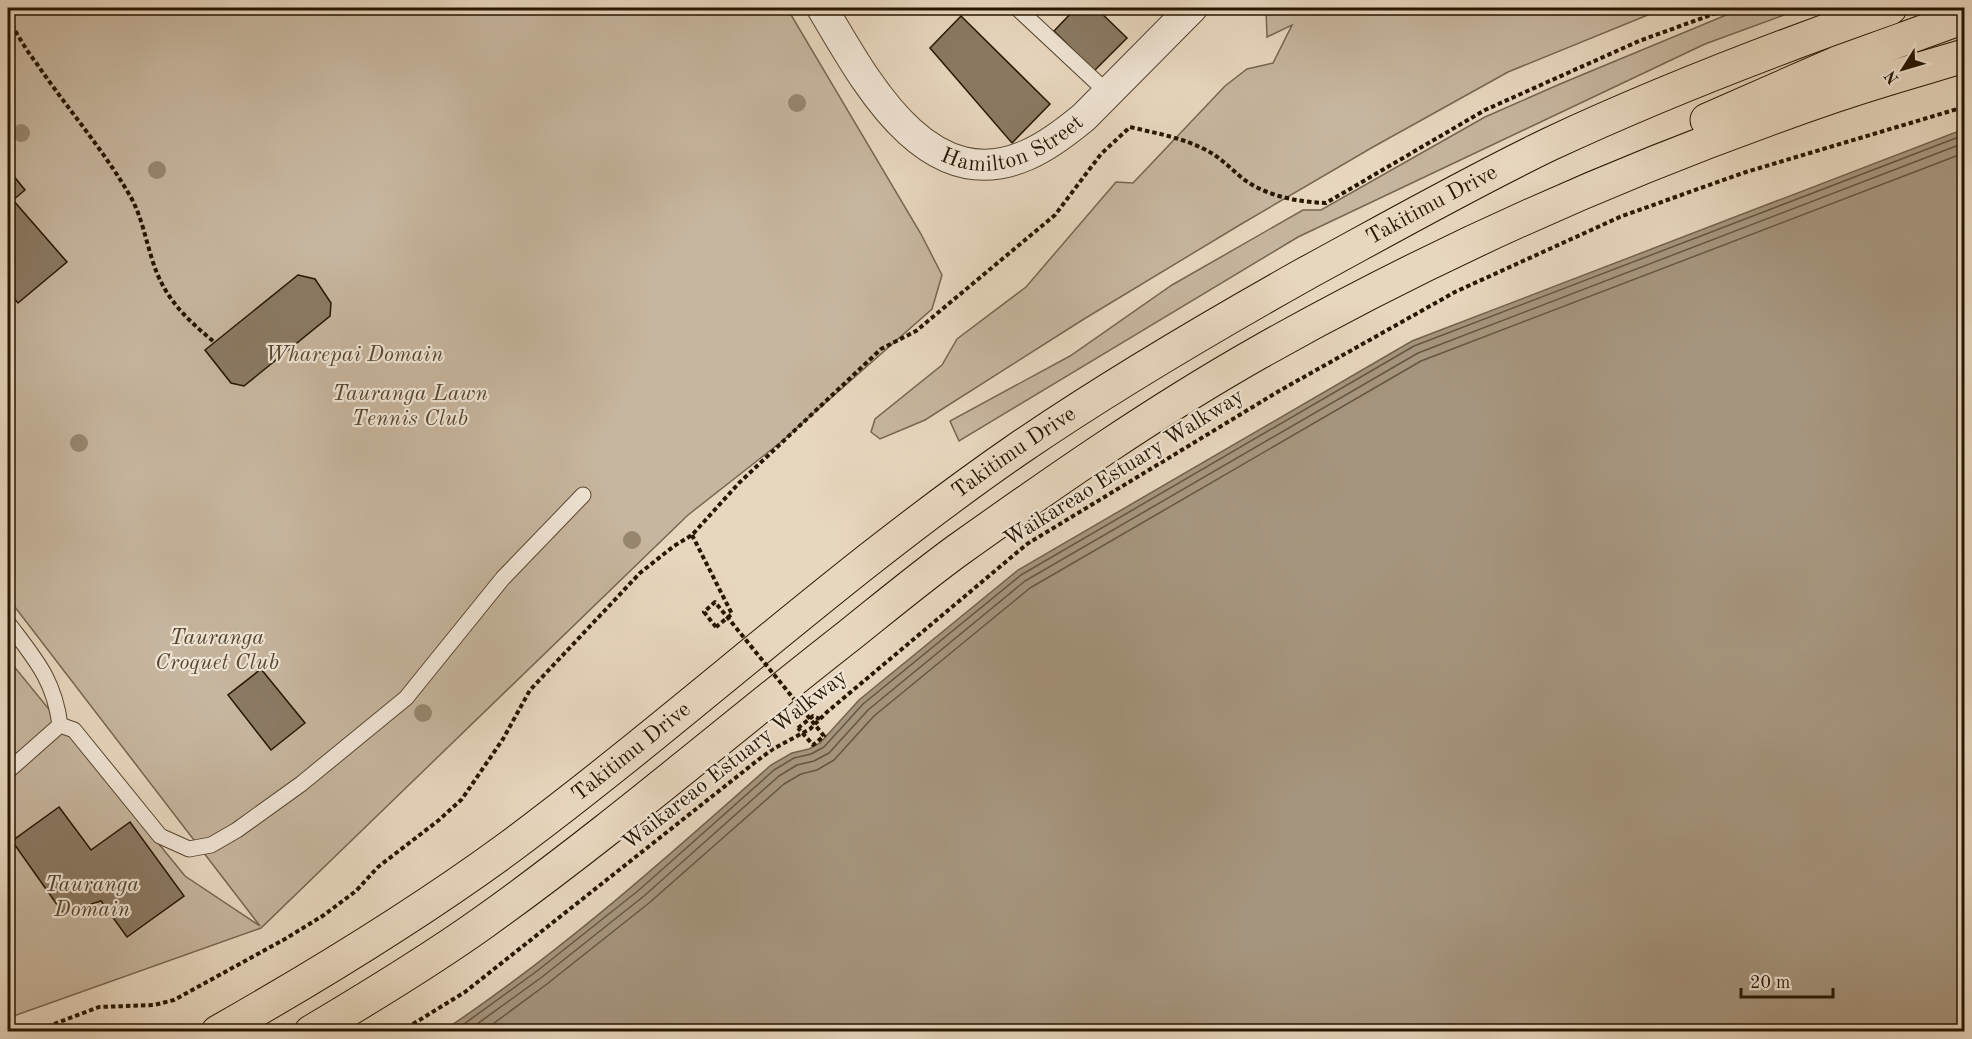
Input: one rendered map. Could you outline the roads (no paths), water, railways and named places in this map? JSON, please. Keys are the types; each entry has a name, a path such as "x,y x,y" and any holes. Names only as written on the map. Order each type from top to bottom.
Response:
{"highway":[{"name":"Takitimu Drive","path":"218,1032 325,971 435,900 586,788 777,632 922,519 1017,449 1116,385 1225,319 1550,144 1691,83 1890,8"},
{"path":"1538,211 1680,132 1837,63 1965,17"},
{"name":"Takitimu Drive","path":"311,1032 425,963 484,922 605,830 953,553 1195,390 1377,288 1538,211 1628,172 1722,136 1838,94 1965,56"}],"street":[{"name":"Hamilton Street","path":"822,8 863,76 888,109 927,147 954,161 986,165 1024,156 1069,129 1084,117 1192,8"}],"lane":[{"path":"1017,8 1108,93"},
{"path":"60,726 74,730 160,837 189,849 211,845 237,830 301,784 406,698 503,578 583,495"},
{"path":"8,623 38,663 51,686 57,704 60,726"},
{"path":"8,771 60,726"}],"water":[{"path":"1964,129 1964,1031 443,1031 529,970 611,904 771,765 792,753 809,749 820,743 859,700 1018,570 1412,341"}],"park label":[{"name":"Wharepai Domain","path":"354,355"},
{"name":"Tauranga Lawn Tennis Club","path":"410,407"},
{"name":"Tauranga Croquet Club","path":"217,650"},
{"name":"Tauranga Domain","path":"92,898"}]}
